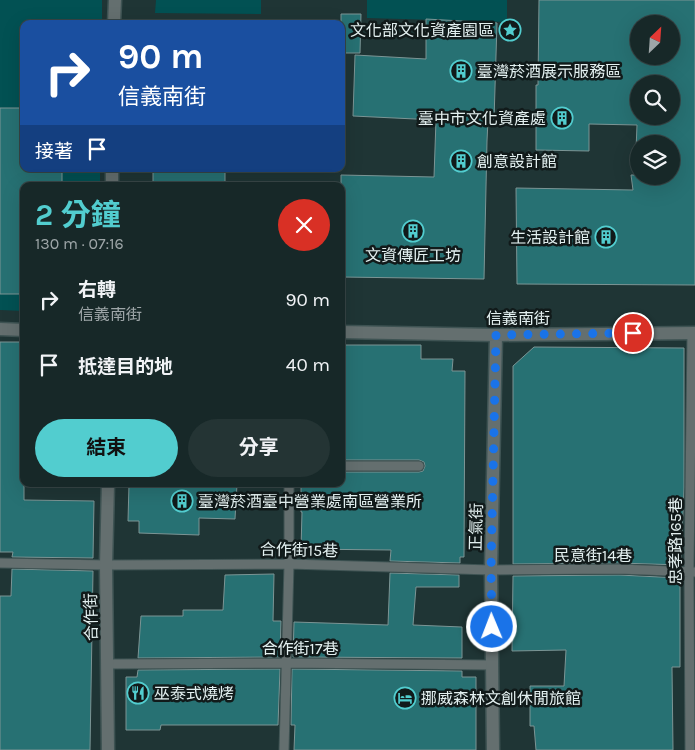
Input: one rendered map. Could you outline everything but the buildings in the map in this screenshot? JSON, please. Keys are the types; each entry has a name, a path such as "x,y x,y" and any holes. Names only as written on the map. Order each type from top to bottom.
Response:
{"street":[{"path":"114,20 115,0"},
{"path":"0,329 20,330"},
{"name":"信義南街","path":"345,332 496,335 694,333"},
{"name":"正氣街","path":"493,750 491,570 496,335"},
{"name":"合作街","path":"108,487 106,565 108,750"}],"lane":[{"name":"忠孝路165巷","path":"690,750 694,333"},
{"path":"345,466 419,466"},
{"path":"284,750 290,564 289,487"},
{"name":"合作街15巷","path":"0,563 106,565 290,564 491,570"},
{"name":"民意街14巷","path":"491,570 619,569 692,572"},
{"name":"合作街17巷","path":"107,664 493,665"}],"shaded area":[{"path":"0,0 102,0 102,20 20,20 20,172 100,172 100,182 20,182 20,311 0,310"},
{"path":"156,0 261,0 261,14 155,13"},
{"path":"367,0 507,0 507,22 367,18"}],"place":[{"name":"文化部文化資產園區","path":"510,30"},
{"name":"臺灣菸酒展示服務區","path":"461,71"},
{"name":"臺中市文化資產處","path":"562,118"},
{"name":"創意設計館","path":"461,161"},
{"name":"文資傳匠工坊","path":"413,231"},
{"name":"生活設計館","path":"606,237"},
{"name":"臺灣菸酒臺中營業處南區營業所","path":"182,501"},
{"name":"巫泰式燒烤","path":"138,693"},
{"name":"挪威森林文創休閒旅館","path":"405,698"}],"route":[{"path":"492,627 491,570 496,335 633,333"}]}
